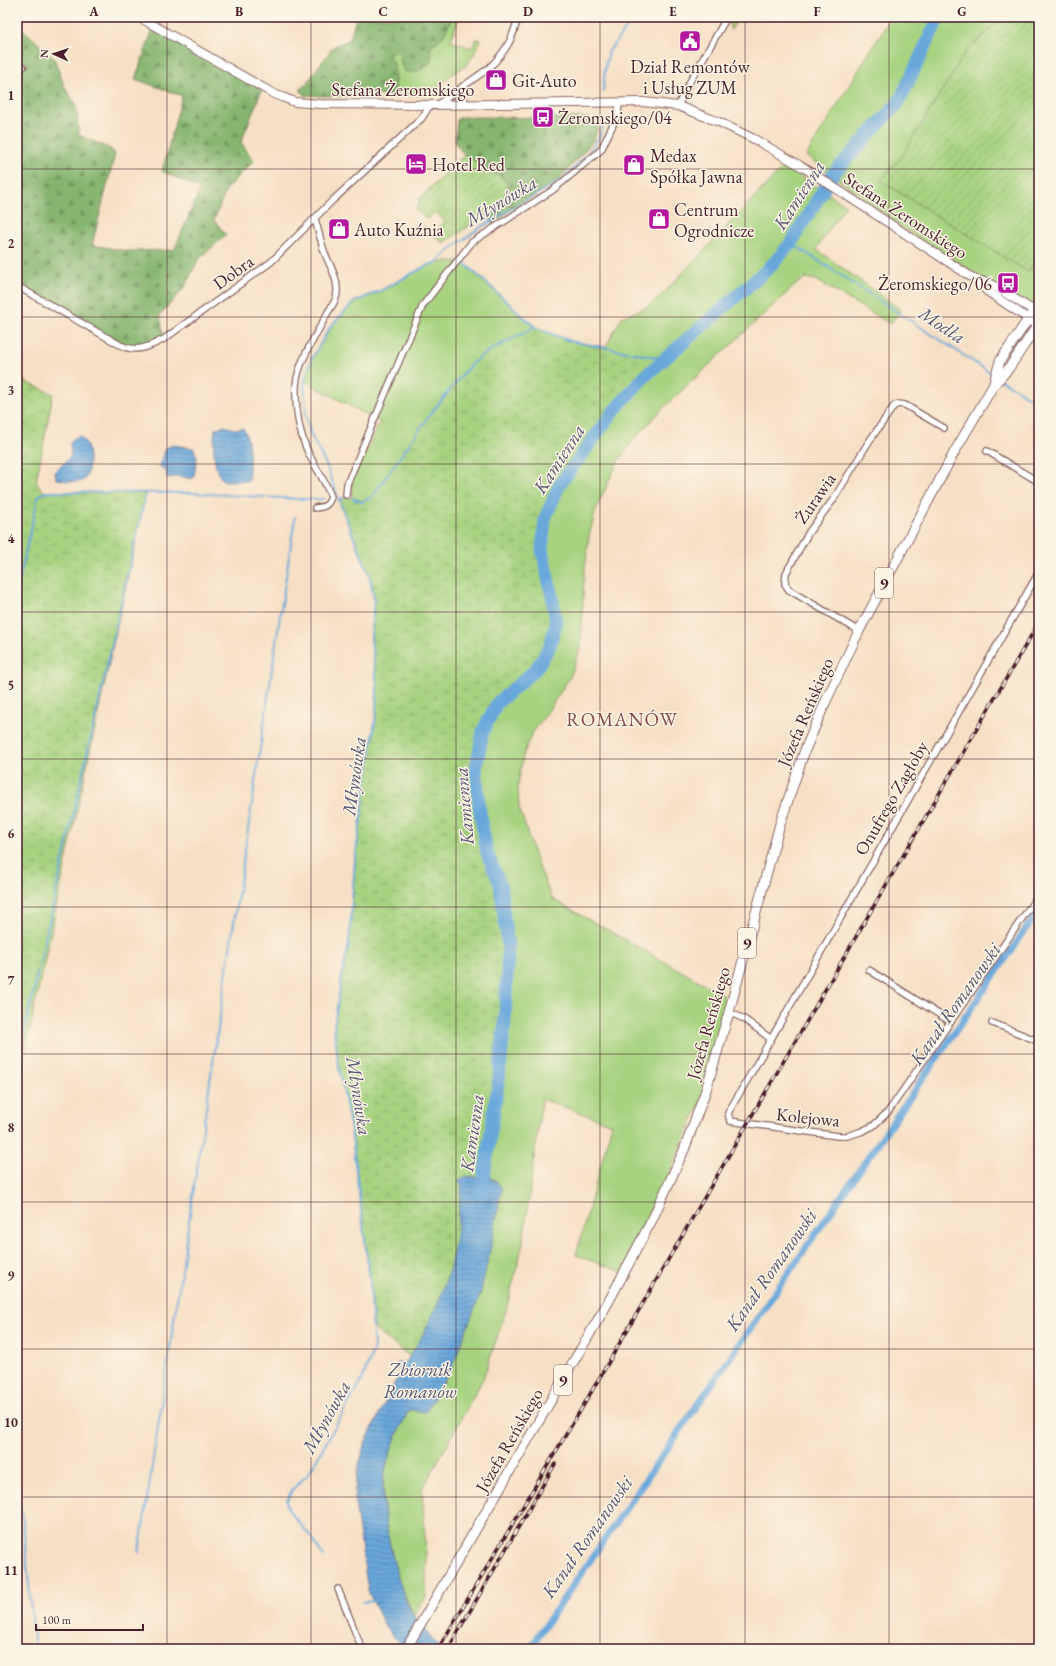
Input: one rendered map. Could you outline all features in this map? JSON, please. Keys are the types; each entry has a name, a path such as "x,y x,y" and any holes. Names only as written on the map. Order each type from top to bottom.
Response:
{"main road":[{"name":"Józefa Reńskiego","path":"406,1649 606,1306 640,1245 665,1193 695,1120 713,1068 767,869 792,786 824,703 859,631 949,462 992,386 1000,362 1028,319 1037,309"},
{"name":"Józefa Reńskiego","path":"992,386 1009,368 1038,325"}],"street":[{"name":"Stefana Żeromskiego","path":"139,17 274,94 295,102 320,104 433,105 657,103 678,106 719,122 756,140 806,169 976,280 987,291 1038,325"},
{"name":"Dobra","path":"17,286 120,345 134,349 142,348 164,339 271,262 332,201 422,118 433,105 489,68 505,51 512,38 518,17"},
{"path":"678,106 688,85 727,17"},
{"path":"17,64 23,67"},
{"path":"463,86 462,97 465,102 470,105"},
{"path":"346,495 347,484 423,304 472,242 553,190 601,150 618,114 619,103"},
{"path":"315,219 324,252 335,276 337,291 335,303 326,315 307,351 296,383 296,405 301,432 308,454 327,486 331,497 325,507 315,508"},
{"name":"Stefana Żeromskiego","path":"976,280 991,284 1037,309"},
{"name":"Żurawia","path":"859,631 789,590 786,584 786,573 809,532 833,500 868,443 894,406 898,404 905,405 944,428"},
{"path":"988,451 1039,482"},
{"name":"Onufrego Zagłoby","path":"729,1119 728,1113 735,1098 771,1039 1039,572"},
{"name":"Kolejowa","path":"729,1119 733,1123 838,1136 860,1132 878,1123 888,1112 1039,894"},
{"path":"869,970 951,1022"},
{"path":"729,1012 744,1019 771,1039"},
{"path":"992,1023 1039,1041"},
{"path":"338,1589 362,1649"}],"green space":[{"path":"356,17 452,17 444,35 430,48 431,61 421,70 415,72 403,71 399,52 397,51 388,55 394,64 395,95 304,95 301,88 306,84 333,47 350,39"},
{"path":"452,17 459,17 451,41 472,48 476,39 480,40 467,65 451,75 430,95 395,95 395,73 388,55 397,51 430,48 444,35"},
{"path":"733,17 739,17 731,30 729,25"},
{"path":"891,17 1039,17 1039,303 1034,310 898,225 868,201 806,156"},
{"path":"1003,17 1039,17 1039,254 1028,272 881,181 903,154 967,50"},
{"path":"17,24 54,58 65,88 76,104 79,135 111,149 115,154 92,245 127,251 174,250 200,189 162,171 182,96 135,79 154,26 263,87 241,142 254,161 227,188 214,220 226,235 198,260 185,287 160,315 164,339 156,343 126,348 17,286 17,89 23,68 17,64"},
{"path":"463,117 589,118 595,122 598,128 593,141 557,182 520,203 493,224 489,218 505,198 499,175 482,170 475,161 464,155 455,143 457,119"},
{"path":"464,155 475,161 482,170 499,175 506,182 508,188 505,199 496,209 443,243 433,234 445,221 435,212 427,219 415,209 420,203 418,200"},
{"path":"784,166 846,205 816,249 901,310 890,324 816,280 805,278 792,288 663,408 634,439 618,461 596,509 589,536 584,577 581,646 571,675 531,735 523,756 518,785 519,807 535,857 552,899 724,995 729,1012 706,1090 625,1273 576,1255 612,1124 542,1099 523,1243 506,1310 484,1377 422,1490 426,1555 426,1598 414,1615 399,1582 393,1559 385,1514 383,1486 384,1476 397,1434 409,1410 495,1180 483,1175 499,1078 505,1020 508,947 500,884 487,853 479,806 476,769 483,731 497,703 535,670 556,625 553,601 542,550 545,518 560,484 613,412 645,376 664,359 605,348 622,317 647,307 660,297"},
{"path":"462,261 535,327 487,352 471,364 431,413 372,497 362,502 352,498 352,481 380,422 304,381 312,358 331,326 354,302 380,291 428,265 437,262"},
{"path":"535,327 570,341 665,359 645,376 613,412 560,484 545,518 542,550 553,601 556,624 550,646 535,670 497,703 483,731 476,769 479,806 487,853 500,884 508,947 505,1020 499,1078 483,1175 472,1265 426,1369 374,1329 370,1280 351,1130 339,1068 334,1026 342,974 349,944 355,860 376,715 377,687 371,639 374,599 369,574 339,501 344,498 353,498 362,501 372,497 431,413 471,364 487,352"},
{"path":"17,378 53,394 36,482 44,492 146,493 17,1088"}],"water":[{"path":"223,426 235,429 243,428 246,432 249,451 248,481 224,481 217,471 214,456 215,429"},
{"path":"80,436 85,442 89,453 89,464 86,478 78,482 56,479 55,471 69,458 71,451 70,443 72,440"},
{"path":"173,445 193,448 197,456 194,477 191,479 179,476 167,478 166,471 159,466 166,448"},
{"name":"Zbiornik Romanów","path":"467,1176 495,1180 502,1188 480,1295 452,1367 426,1412 409,1410 394,1442 384,1475 383,1488 386,1526 401,1588 414,1616 441,1649 405,1649 385,1627 368,1591 354,1497 358,1468 366,1441 401,1370 397,1365 398,1362 405,1363 414,1349 431,1318 444,1286 453,1253 457,1230 462,1185 458,1182"}],"waterway":[{"name":"Młynówka","path":"603,91 605,68 609,51 634,17"},
{"name":"Kamienna","path":"481,1196 499,1078 505,1020 508,947 500,884 487,853 479,806 476,769 483,731 497,703 535,670 550,646 556,624 553,601 542,550 545,518 560,484 613,412 645,376 770,267 791,243 833,174 899,102 939,17"},
{"name":"Młynówka","path":"566,176 584,158 595,144 603,129 604,121"},
{"name":"Młynówka","path":"324,1557 312,1538 290,1512 287,1506 287,1500 292,1490 309,1473 362,1380 374,1348 370,1280 351,1130 339,1068 334,1026 342,974 349,944 355,860 376,715 377,686 371,639 374,599 369,574 327,467 311,435 306,417 304,381 312,358 331,326 354,302 380,291 428,265 437,262 453,247 481,227 561,180"},
{"name":"Modła","path":"791,243 994,375"},
{"path":"352,498 362,502 372,497 431,413 471,364 487,352 535,327 462,261"},
{"path":"535,327 570,341 665,359"},
{"name":"Modła","path":"1001,380 1039,403"},
{"path":"17,591 38,497 44,492 193,493 324,499"},
{"path":"17,1064 146,493"},
{"name":"Młynówka","path":"339,499 343,498"},
{"path":"139,1553 295,517"},
{"name":"Kanał Romanowski","path":"529,1649 1039,910"},
{"path":"17,1509 22,1512 35,1649"},
{"name":"Młynówka","path":"363,1602 375,1601"}],"railway":[{"path":"438,1649 586,1401 1039,622"},
{"path":"448,1649 555,1464"}],"place":[{"name":"Dział Remontów i Usług ZUM","path":"690,41"},
{"name":"Git-Auto","path":"496,80"},
{"name":"Żeromskiego/04","path":"543,117"},
{"name":"Hotel Red","path":"416,164"},
{"name":"Medax Spółka Jawna","path":"634,165"},
{"name":"Centrum Ogrodnicze","path":"659,219"},
{"name":"Auto Kuźnia","path":"339,229"},
{"name":"Żeromskiego/06","path":"1008,283"}],"district":[{"name":"ROMANÓW","path":"622,719"}]}
